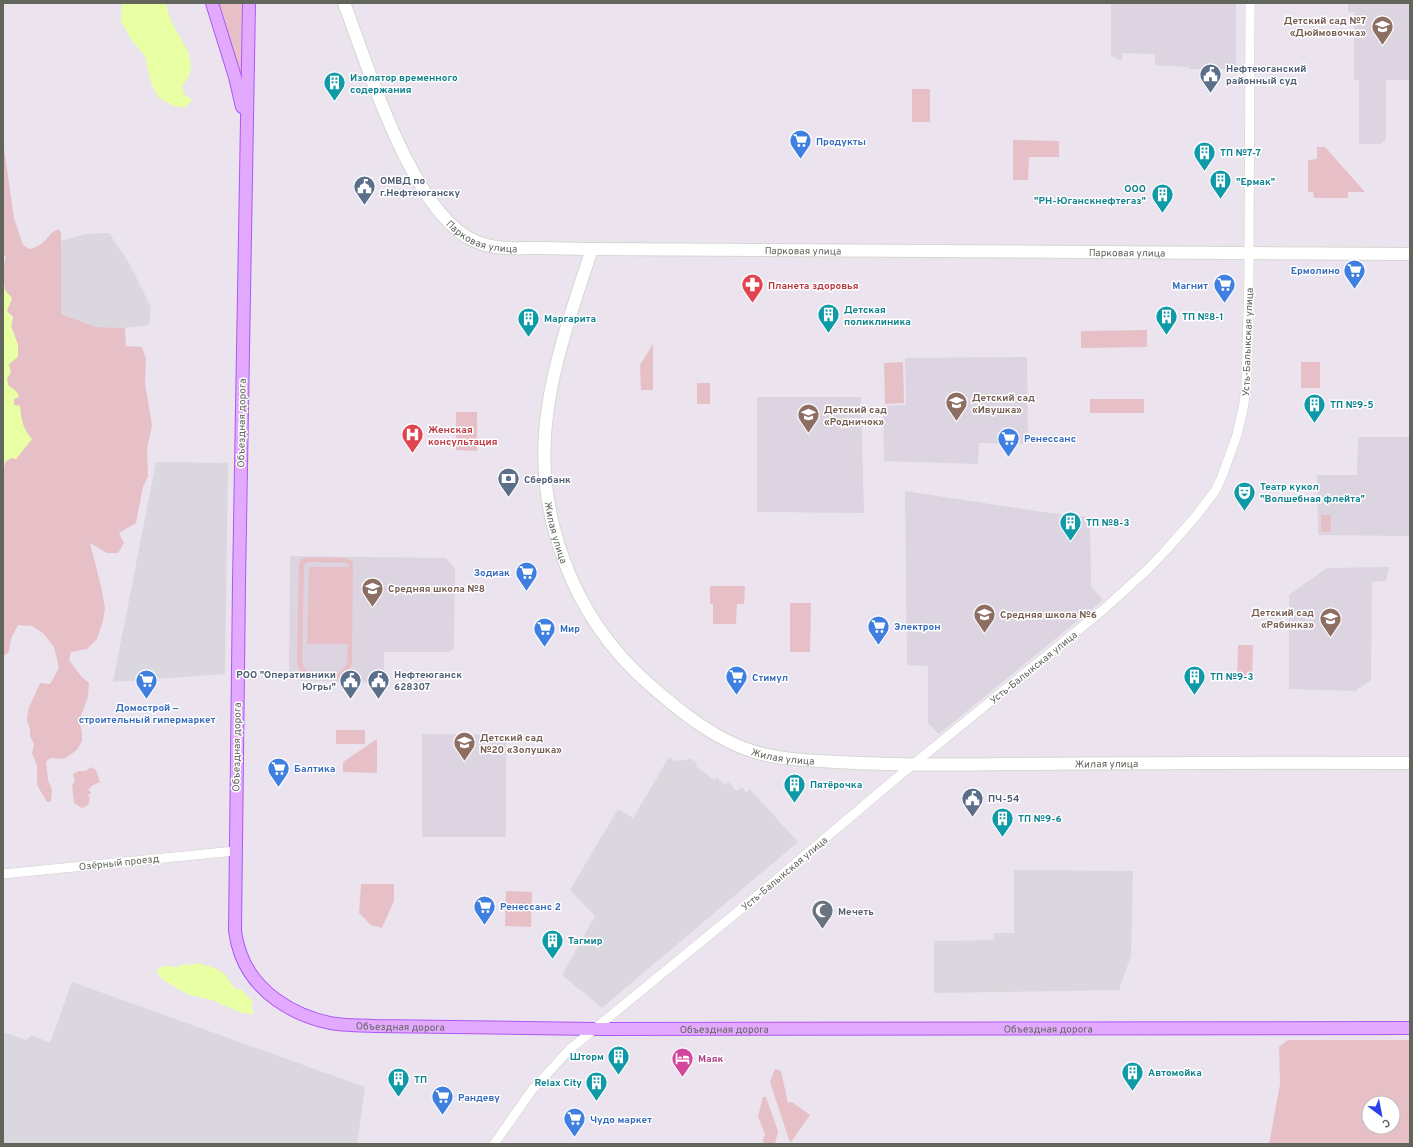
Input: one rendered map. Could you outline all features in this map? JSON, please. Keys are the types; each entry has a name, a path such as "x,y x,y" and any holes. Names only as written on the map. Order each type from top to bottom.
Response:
{"main road":[{"path":"212,3 236,77 246,134"},
{"path":"246,134 249,3"},
{"name":"Парковая улица","path":"344,3 382,106 416,178 427,196 443,216 464,235 477,242 490,246 509,248 592,249 1410,254"},
{"name":"Объездная дорога","path":"246,134 235,931 240,954 251,974 270,996 294,1010 314,1018 345,1025 595,1029 1410,1028"},
{"name":"Жилая улица","path":"592,249 555,370 545,425 546,481 550,511 561,556 576,590 596,624 614,648 642,679 690,717 729,742 758,753 787,758 913,765 1410,763"}],"street":[{"name":"Усть-Балыкская улица","path":"494,1144 532,1090 570,1049 1121,594 1182,534 1214,491 1229,460 1244,409 1247,368 1249,254 1250,3"},
{"name":"Озёрный проезд","path":"3,874 235,851"}],"shaded area":[{"path":"122,3 166,3 169,15 188,52 190,60 191,68 189,76 182,86 184,94 192,100 184,108 171,105 158,97 151,83 145,56 132,41 121,21"},
{"path":"219,3 242,3 241,76"},
{"path":"1111,3 1236,3 1236,69 1189,69 1189,67 1155,65 1155,54 1122,53 1122,61 1111,56"},
{"name":"Детский сад №7 «Дюймовочка»","path":"1348,3 1410,3 1410,80 1386,80 1386,140 1380,144 1359,144 1359,80 1354,80 1354,12 1348,12"},
{"path":"912,89 930,89 930,122 912,122"},
{"path":"1013,140 1059,141 1059,157 1029,157 1028,180 1013,180"},
{"path":"3,141 14,218 23,245 29,249 35,247 40,245 54,231 58,229 61,232 61,314 96,327 125,328 126,346 142,347 146,359 145,384 152,425 147,449 148,476 143,487 136,523 119,533 124,543 118,553 107,553 90,543 105,608 103,621 97,639 87,649 71,652 69,660 81,676 89,683 88,697 79,721 82,731 82,741 77,750 64,759 50,758 46,762 48,780 52,790 51,802 47,802 37,785 37,765 32,753 34,744 30,736 30,729 27,720 28,710 40,683 50,684 59,668 54,647 43,633 32,626 18,625 11,639 9,652 3,656 3,474 5,462 11,458 26,433 21,419 20,406 14,405 7,379 9,364 18,346 11,326 13,317 7,312 4,284 3,270 6,257 3,255"},
{"path":"1317,147 1325,147 1365,192 1348,192 1348,198 1314,198 1313,192 1308,192 1308,160 1317,159"},
{"path":"109,233 129,263 151,307 149,325 125,328 96,327 61,314 61,241 86,234"},
{"path":"3,275 5,290 12,298 7,311 13,317 11,326 18,345 18,357 9,364 11,373 7,378 8,385 17,392 19,397 14,399 14,405 20,406 23,424 32,439 16,459 11,458 5,462 3,474"},
{"path":"1147,330 1147,347 1081,348 1081,331"},
{"path":"653,344 653,390 641,390 640,365"},
{"name":"Детский сад «Ивушка»","path":"1027,357 1028,439 1023,444 979,443 978,464 884,461 883,406 906,405 905,358"},
{"path":"903,362 904,403 885,404 884,363"},
{"path":"1301,362 1320,362 1320,388 1301,388"},
{"path":"697,383 710,383 710,404 697,404"},
{"name":"Детский сад «Родничок»","path":"757,397 861,397 864,513 757,512"},
{"path":"1090,399 1144,399 1144,413 1090,413"},
{"path":"456,412 477,412 477,451 456,450"},
{"path":"1358,437 1410,437 1410,536 1318,535 1317,475 1357,475"},
{"path":"156,462 228,463 225,674 113,682"},
{"name":"Средняя школа №6","path":"905,491 1050,513 1090,517 1091,586 1103,600 939,734 928,723 928,666 907,665"},
{"path":"1321,515 1331,515 1331,532 1321,532"},
{"name":"Средняя школа №8","path":"290,556 446,558 455,569 454,648 449,652 384,652 384,683 289,680"},
{"path":"305,557 347,558 353,562 352,664 348,673 341,678 327,679 308,677 302,673 297,663 299,565","holes":["308,562 347,563 349,567 309,567 307,644 348,644 347,663 341,672 337,674 312,673 307,671 302,662 304,566"]},
{"name":"Детский сад «Рябинка»","path":"1389,567 1386,581 1372,582 1371,680 1355,691 1289,689 1289,595 1327,568"},
{"path":"710,586 745,586 744,604 737,604 736,624 713,624 713,604 710,604"},
{"path":"790,603 811,603 810,652 790,652"},
{"path":"1238,645 1253,645 1252,680 1237,680"},
{"path":"336,730 365,730 365,744 336,744"},
{"name":"Детский сад №20 «Золушка»","path":"422,734 506,735 506,837 422,837"},
{"path":"377,739 377,773 343,772 343,762"},
{"path":"669,757 675,761 691,759 697,762 696,766 714,780 717,777 725,785 729,782 736,791 742,787 746,792 750,789 798,842 602,1008 562,975 595,916 570,890 618,809 633,818"},
{"path":"91,767 96,770 100,782 88,789 91,793 87,796 90,798 89,802 82,808 74,803 72,785 75,782 73,774 79,771 86,771"},
{"path":"1014,870 1133,871 1131,956 1119,990 934,993 934,941 994,940 994,933 1014,933"},
{"path":"361,884 394,884 394,901 382,928 371,925 359,913"},
{"path":"506,891 532,892 531,927 505,926"},
{"path":"200,963 205,966 209,965 226,975 236,989 241,989 253,1002 251,1007 254,1012 252,1014 242,1013 212,1000 189,995 163,980 157,972 158,969 164,966 177,967 184,964 189,965"},
{"path":"72,982 365,1087 357,1144 3,1144 3,1032 26,1040 32,1035 50,1043"},
{"path":"1288,1040 1410,1040 1410,1144 1269,1144 1280,1084 1279,1047"},
{"path":"775,1069 781,1071 788,1103 792,1102 810,1115 791,1142 789,1140 770,1082"},
{"path":"763,1097 766,1097 778,1131 775,1144 766,1144 762,1141 765,1135 758,1116"}],"place":[{"name":"Детский сад №7 «Дюймовочка»","path":"1382,46"},
{"name":"Нефтеюганский районный суд","path":"1210,94"},
{"name":"Изолятор временного содержания","path":"334,102"},
{"name":"Продукты","path":"800,160"},
{"name":"ТП №7-7","path":"1204,172"},
{"name":"\"Ермак\"","path":"1221,200"},
{"name":"ОМВД по г.Нефтеюганску","path":"365,206"},
{"name":"ООО \"РН-Юганскнефтегаз\"","path":"1162,214"},
{"name":"Ермолино","path":"1355,290"},
{"name":"Планета здоровья","path":"753,304"},
{"name":"Магнит","path":"1224,304"},
{"name":"Детская поликлиника","path":"829,334"},
{"name":"ТП №8-1","path":"1167,336"},
{"name":"Маргарита","path":"529,338"},
{"name":"Детский сад «Ивушка»","path":"956,422"},
{"name":"ТП №9-5","path":"1314,424"},
{"name":"Детский сад «Родничок»","path":"809,434"},
{"name":"Женская консультация","path":"413,454"},
{"name":"Ренессанс","path":"1009,458"},
{"name":"Сбербанк","path":"508,498"},
{"name":"Театр кукол \"Волшебная флейта\"","path":"1245,512"},
{"name":"ТП №8-3","path":"1071,542"},
{"name":"Зодиак","path":"526,592"},
{"name":"Средняя школа №8","path":"372,608"},
{"name":"Средняя школа №6","path":"984,634"},
{"name":"Детский сад «Рябинка»","path":"1330,638"},
{"name":"Электрон","path":"878,646"},
{"name":"Мир","path":"545,648"},
{"name":"Стимул","path":"736,696"},
{"name":"ТП №9-3","path":"1194,696"},
{"name":"Домострой — строительный гипермаркет","path":"147,700"},
{"name":"РОО \"Оперативники Югры\"","path":"351,700"},
{"name":"Нефтеюганск 628307","path":"378,700"},
{"name":"Детский сад №20 «Золушка»","path":"464,762"},
{"name":"Балтика","path":"279,788"},
{"name":"Пятёрочка","path":"795,804"},
{"name":"ПЧ-54","path":"972,818"},
{"name":"ТП №9-6","path":"1003,838"},
{"name":"Ренессанс 2","path":"484,926"},
{"name":"Мечеть","path":"822,930"},
{"name":"Тагмир","path":"553,960"},
{"name":"Шторм","path":"619,1076"},
{"name":"Маяк","path":"682,1078"},
{"name":"Автомойка","path":"1133,1092"},
{"name":"ТП","path":"399,1098"},
{"name":"Relax City","path":"597,1102"},
{"name":"Рандеву","path":"443,1116"},
{"name":"Чудо маркет","path":"575,1138"}]}
